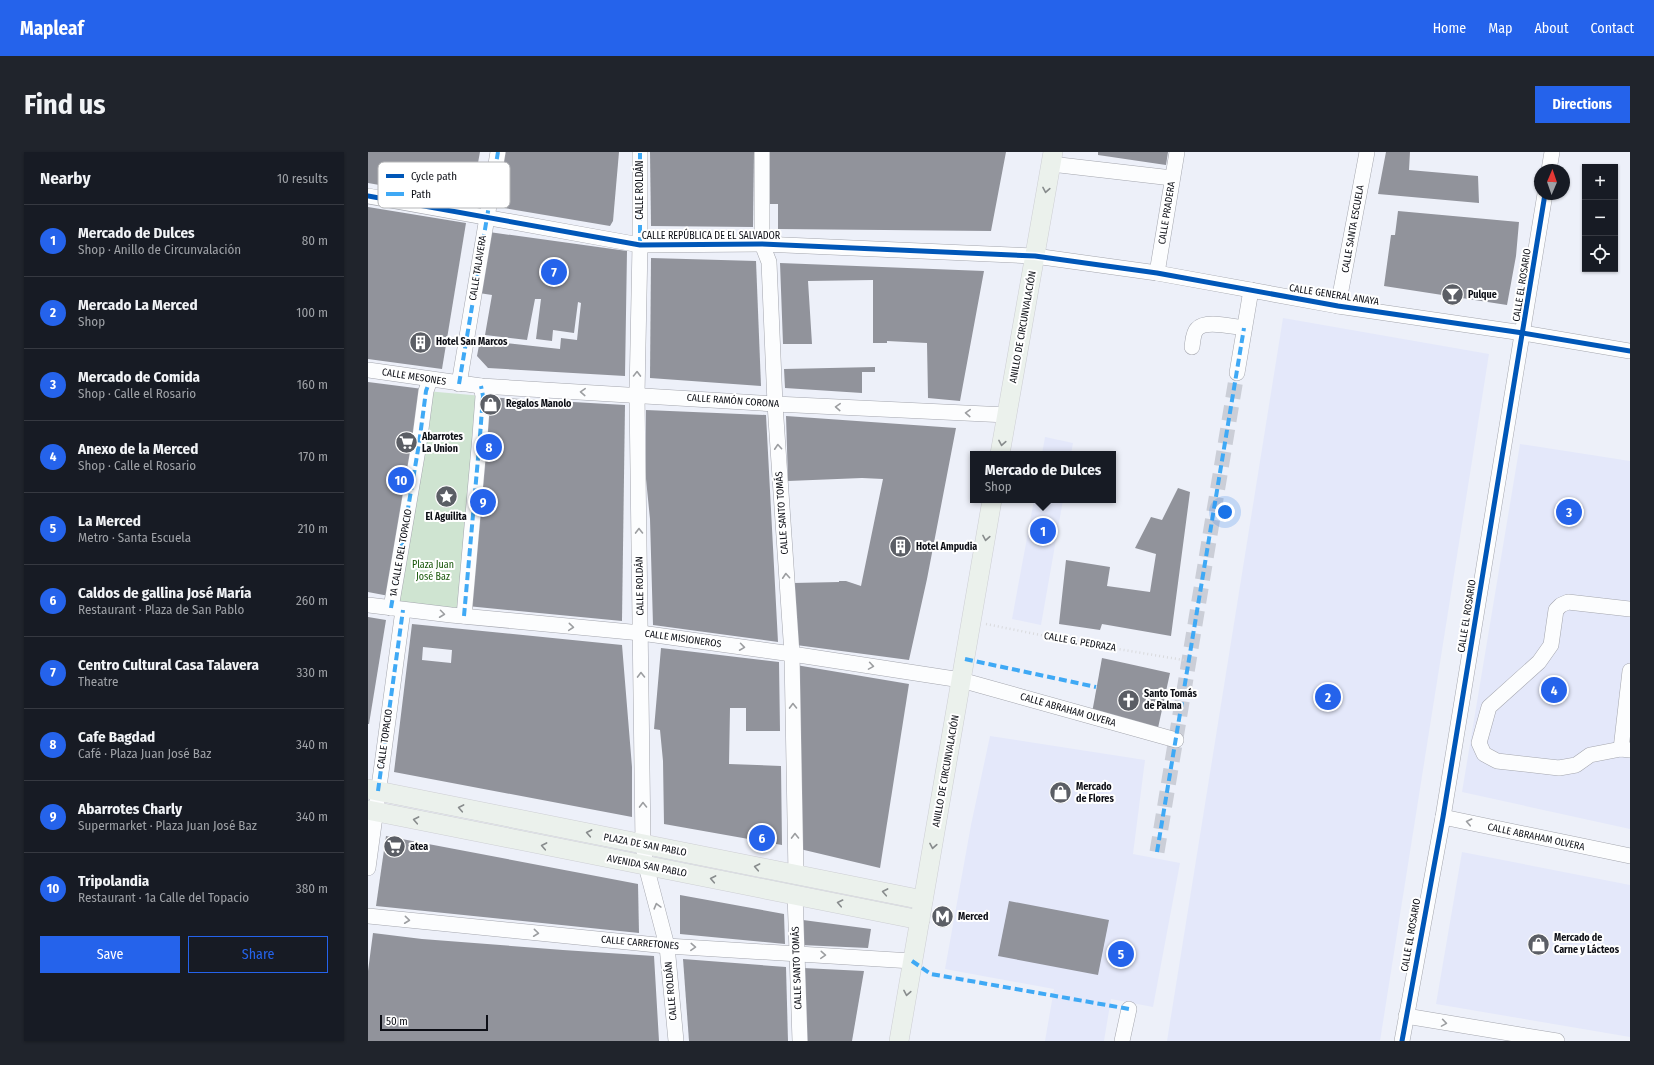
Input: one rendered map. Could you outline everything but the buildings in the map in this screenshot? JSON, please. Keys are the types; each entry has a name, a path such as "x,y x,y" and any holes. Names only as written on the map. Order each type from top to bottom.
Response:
{"main road":[{"name":"ANILLO DE CIRCUNVALACIÓN","path":"1001,451 1052,158"},
{"name":"ANILLO DE CIRCUNVALACIÓN","path":"899,1041 992,503"},
{"name":"PLAZA DE SAN PABLO","path":"373,790 923,900"},
{"name":"AVENIDA SAN PABLO","path":"372,811 920,920"}],"street":[{"name":"CALLE TALAVERA","path":"496,162 498,152"},
{"name":"CALLE ROLDÁN","path":"640,152 637,395 643,844 646,866 668,946 676,1041"},
{"name":"CALLE SANTO TOMÁS","path":"762,152 762,244 769,262 775,404 792,654 796,875"},
{"name":"CALLE PRADERA","path":"1156,273 1177,152"},
{"name":"CALLE SANTA ESCUELA","path":"1338,306 1367,152"},
{"path":"1550,164 1552,152"},
{"path":"1052,158 1172,178"},
{"name":"CALLE REPÚBLICA DE EL SALVADOR","path":"368,196 378,198"},
{"name":"CALLE EL ROSARIO","path":"1402,1041 1442,817 1544,200"},
{"name":"CALLE REPÚBLICA DE EL SALVADOR","path":"433,208 640,246 762,244 1035,256"},
{"name":"CALLE TALAVERA","path":"459,384 489,208"},
{"name":"CALLE GENERAL ANAYA","path":"1035,256 1156,273 1338,306 1523,333 1630,351"},
{"path":"1237,373 1251,290"},
{"path":"1192,347 1196,329 1203,324 1244,328"},
{"name":"CALLE MESONES","path":"368,370 459,384"},
{"name":"1A CALLE DEL TOPACIO","path":"397,609 426,391 430,380"},
{"name":"CALLE RAMÓN CORONA","path":"459,384 775,404 1007,415"},
{"path":"464,616 483,396 481,386"},
{"path":"1630,609 1568,602 1561,605 1556,610 1551,645 1539,662 1489,707 1479,743 1484,754 1497,761 1559,768 1576,765 1590,755 1626,749 1630,671"},
{"name":"CALLE MISIONEROS","path":"368,605 641,633 961,680"},
{"name":"CALLE TOPACIO","path":"368,868 373,790 397,609"},
{"name":"CALLE ABRAHAM OLVERA","path":"961,680 1176,740"},
{"name":"CALLE ABRAHAM OLVERA","path":"1442,817 1630,856"},
{"name":"CALLE SANTO TOMÁS","path":"795,894 800,1041"},
{"name":"CALLE CARRETONES","path":"368,916 668,946 912,961"},
{"path":"1122,1041 1129,1010"},
{"path":"1406,1016 1557,1041"}],"shaded area":[{"path":"1283,318 1489,354 1380,1041 1167,1041"},
{"path":"1045,437 1073,443 1072,451 1043,451"},
{"path":"1520,444 1630,461 1630,829 1462,792"},
{"path":"1033,503 1062,503 1041,625 1012,619"},
{"path":"990,736 1145,760 1133,854 1180,863 1153,1007 1111,999 1104,1041 1045,1041 1054,989 945,969 971,825"},
{"name":"Mercado de Carne y Lácteos","path":"1462,852 1630,885 1630,1037 1436,1004"}],"green space":[{"name":"Plaza Juan José Baz","path":"426,391 483,396 464,611 392,601"}],"water":[{"path":"445,488 451,491 454,497 451,503 445,506 439,503 436,497 439,491"}],"tunnel":[{"path":"1157,852 1237,373"}],"marked path":[{"path":"496,162 498,152"},
{"path":"640,152 640,245"},
{"path":"459,384 489,208"},
{"path":"1157,852 1244,328"},
{"path":"391,608 419,444 426,391 430,380"},
{"path":"464,616 483,396 481,386"},
{"path":"378,791 403,610"},
{"path":"965,659 1096,687"},
{"path":"912,961 931,974 1129,1009"}],"cycle path":[{"path":"368,196 378,198"},
{"path":"1402,1041 1443,817 1544,200"},
{"path":"435,208 640,245 762,244 1035,256 1157,273 1338,306 1523,333 1630,351"}],"place":[{"name":"Centro Cultural Casa Talavera","path":"554,272"},
{"name":"Pulque","path":"1452,295"},
{"name":"Hotel San Marcos","path":"420,342"},
{"name":"Regalos Manolo","path":"491,404"},
{"name":"Abarrotes La Union","path":"407,443"},
{"name":"Cafe Bagdad","path":"489,447"},
{"name":"Tripolandia","path":"401,480"},
{"name":"El Aguilita","path":"446,497"},
{"name":"Abarrotes Charly","path":"483,502"},
{"name":"Mercado de Comida","path":"1569,512"},
{"name":"Mercado de Dulces","path":"1043,531"},
{"name":"Hotel Ampudia","path":"901,547"},
{"name":"Anexo de la Merced","path":"1554,690"},
{"name":"Mercado La Merced","path":"1328,697"},
{"name":"Santo Tomás de Palma","path":"1129,700"},
{"name":"Mercado de Flores","path":"1060,793"},
{"name":"Caldos de gallina José María","path":"762,838"},
{"name":"atea","path":"395,847"},
{"name":"Merced","path":"942,917"},
{"name":"Mercado de Carne y Lácteos","path":"1538,944"},
{"name":"La Merced","path":"1121,954"}]}
